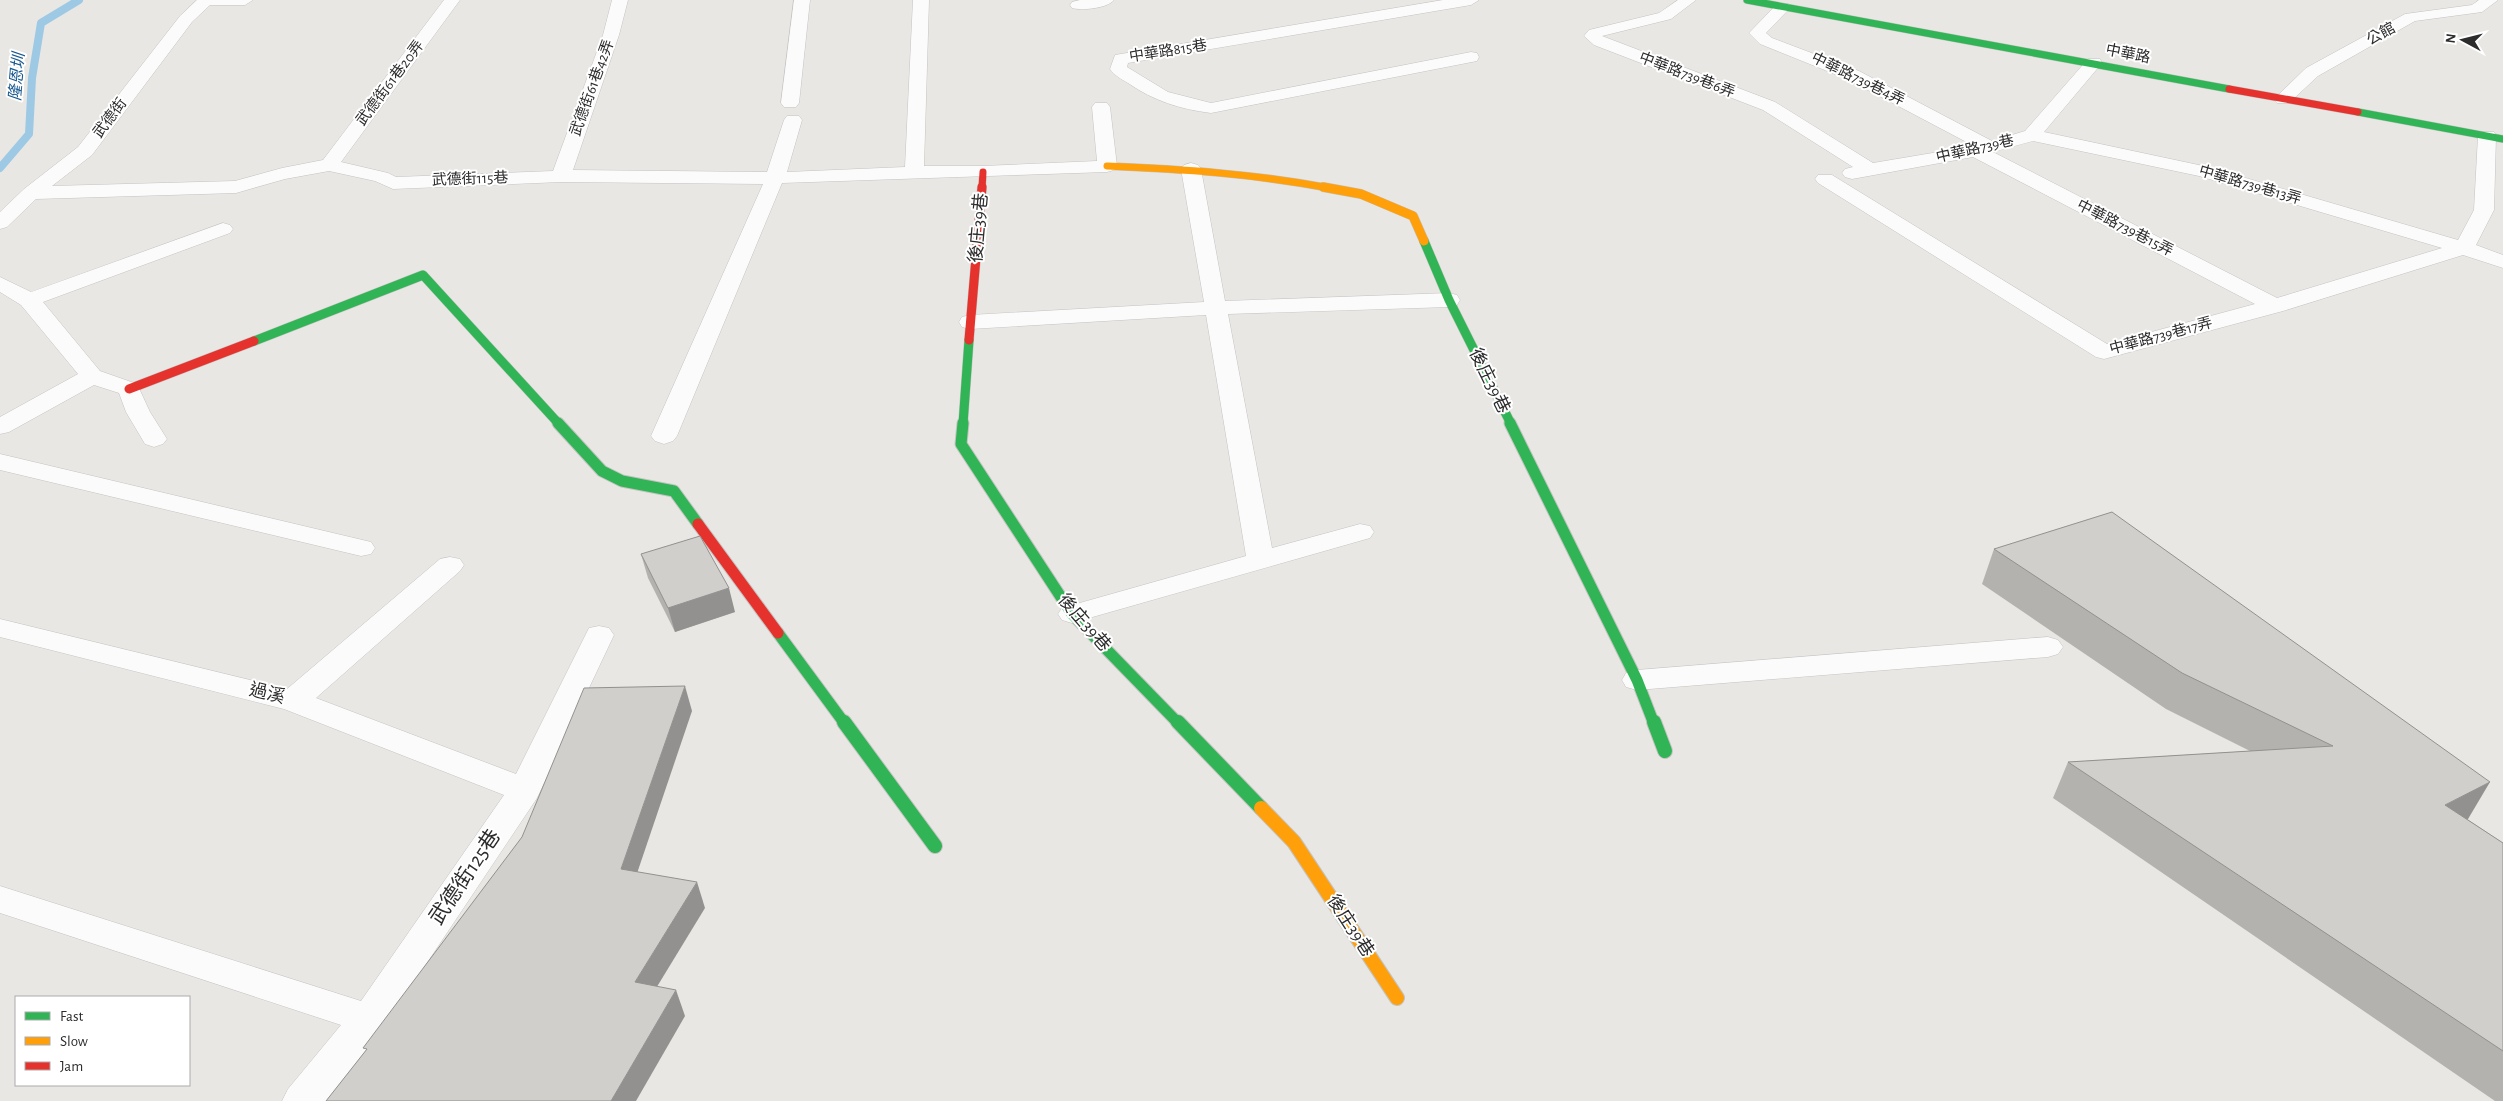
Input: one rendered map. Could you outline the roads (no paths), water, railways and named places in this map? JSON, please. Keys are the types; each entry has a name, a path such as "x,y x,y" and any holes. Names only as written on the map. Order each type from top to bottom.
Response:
{"street":[{"path":"206,0 246,0"},
{"name":"武德街","path":"0,223 31,193 85,151 186,19 206,0"},
{"name":"武德街61巷20弄","path":"329,166 452,0"},
{"name":"武德街61巷42弄","path":"561,176 612,35 620,0"},
{"path":"664,436 775,178 791,111 802,0"},
{"path":"914,172 921,0"},
{"path":"1078,5 1106,0"},
{"name":"中華路815巷","path":"1471,0 1121,59 1118,69 1152,94 1179,104 1211,108 1471,57"},
{"name":"中華路739巷6弄","path":"1688,0 1665,16 1595,33 1592,36 1600,42 1769,106 1869,169"},
{"name":"公館","path":"2283,99 2312,72 2411,17 2476,9 2490,0"},
{"name":"中華路","path":"1767,2 2495,138"},
{"name":"中華路739巷4弄","path":"1767,2 1757,33 1766,41 1798,51 1853,75 1983,149"},
{"name":"中華路739巷","path":"1825,179 1869,169 1983,149 2032,136 2094,63"},
{"path":"1101,108 1107,166"},
{"name":"中華路739巷13弄","path":"2032,136 2201,170 2464,248 2503,262"},
{"path":"2464,248 2493,212 2495,138"},
{"name":"中華路739巷15弄","path":"1983,149 2275,306"},
{"name":"武德街115巷","path":"31,193 236,187 282,174 329,166 380,177 393,183 561,176 775,178 914,172"},
{"name":"後庄39巷","path":"914,172 983,172 1107,166 1191,169 1273,177 1361,194 1414,216 1449,300 1637,680 1665,751"},
{"path":"1191,169 1260,559"},
{"name":"後庄39巷","path":"983,172 960,444 1072,614 1294,842 1397,998"},
{"name":"中華路739巷17弄","path":"1825,179 2104,352 2275,306 2464,248"},
{"path":"28,300 223,229"},
{"path":"0,283 28,300 92,376 130,389 423,275 602,471 622,481 674,491 935,846"},
{"path":"970,322 1217,308 1449,300"},
{"path":"0,427 92,376"},
{"path":"130,389 138,412 154,439"},
{"path":"0,462 361,548"},
{"path":"1072,614 1360,532"},
{"path":"293,701 450,566"},
{"name":"過溪","path":"0,628 293,701 525,790"},
{"name":"武德街125巷","path":"302,1101 369,1019 525,790 599,635"},
{"path":"1637,680 2048,648"},
{"path":"0,899 369,1019"}],"waterway":[{"name":"隆恩圳","path":"0,168 29,134 32,78 41,23 79,0"}]}
